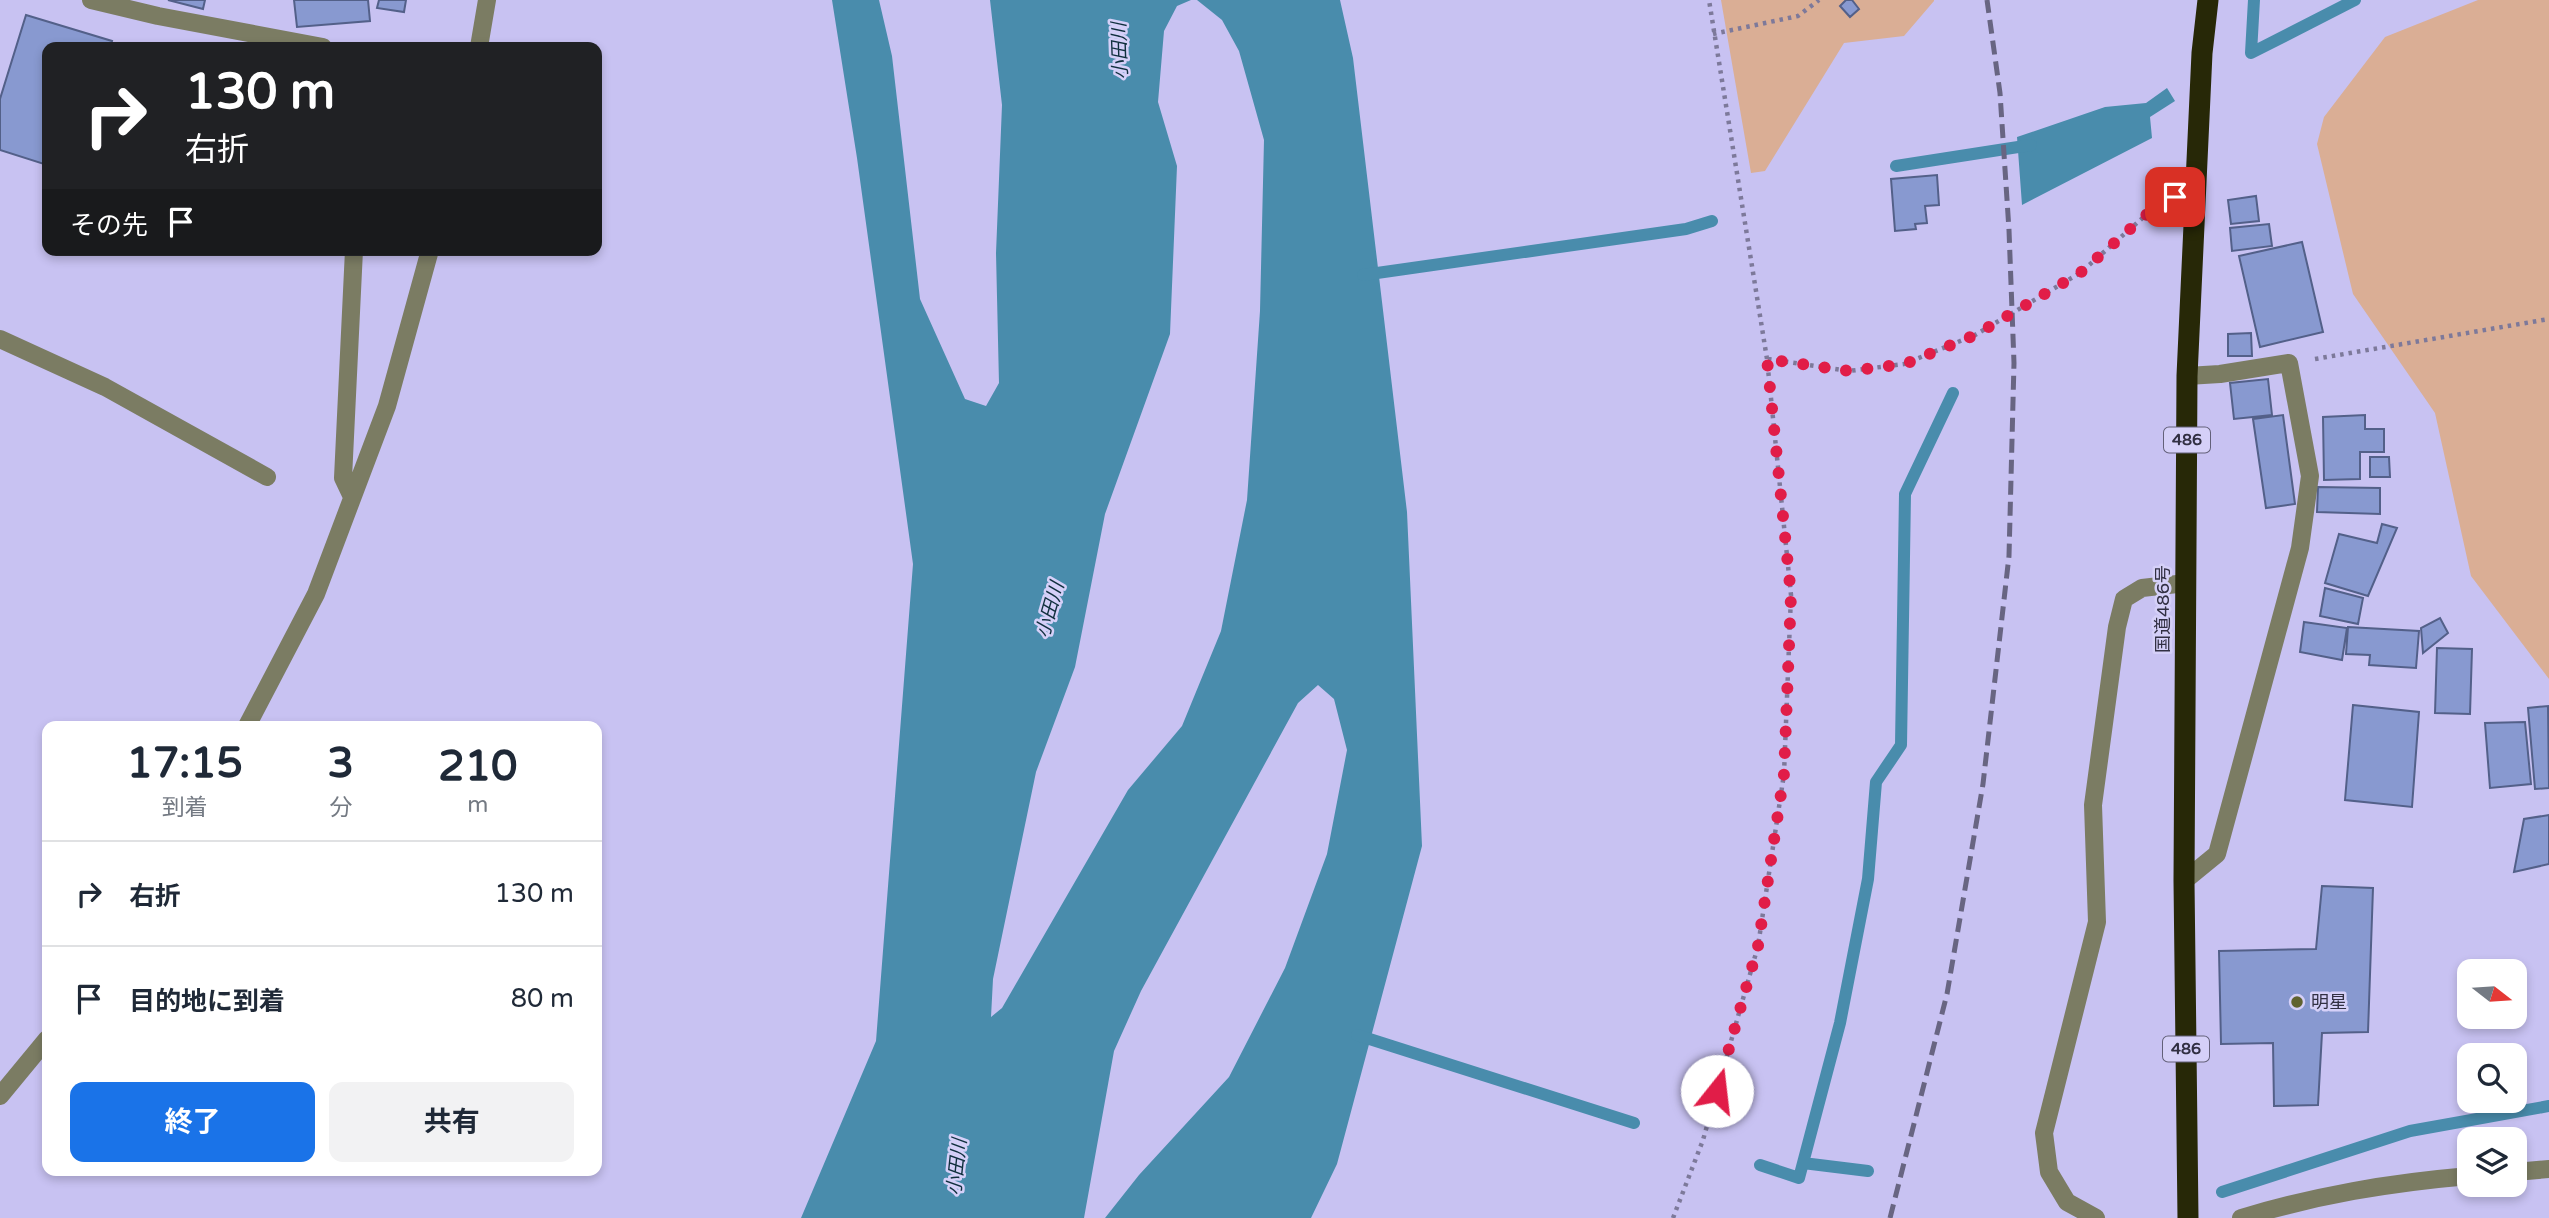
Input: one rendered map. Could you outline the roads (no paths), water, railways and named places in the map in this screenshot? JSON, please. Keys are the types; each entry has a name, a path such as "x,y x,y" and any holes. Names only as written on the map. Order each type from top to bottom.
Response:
{"highway":[{"name":"国道486号","path":"2188,1218 2184,881 2188,376 2203,53 2208,0"}],"street":[{"path":"91,0 297,42"},
{"path":"480,42 487,0"},
{"path":"352,497 343,478 354,256"},
{"path":"250,721 316,594 387,405 428,256"},
{"path":"0,339 105,387 267,477"},
{"path":"2184,881 2217,854 2300,548 2310,476 2289,363 2220,374 2188,376"},
{"path":"2096,1218 2067,1202 2049,1172 2044,1133 2097,922 2093,805 2117,627 2124,598 2142,588 2186,583"},
{"path":"0,1096 42,1045"},
{"path":"2527,1171 2549,1169"},
{"path":"2241,1218 2334,1193 2402,1182 2457,1177"}],"water":[{"name":"小田川","path":"832,0 879,0 892,56 920,299 965,399 986,406 999,383 996,253 1002,105 990,0 1191,0 1177,6 1164,31 1158,102 1177,166 1170,334 1105,514 1075,667 1036,772 993,979 991,1017 1002,1008 1128,790 1182,726 1221,631 1247,500 1260,311 1264,140 1239,51 1222,20 1197,0 1340,0 1353,58 1407,512 1422,846 1337,1164 1311,1218 1105,1218 1139,1175 1229,1077 1285,968 1327,854 1347,750 1334,699 1318,685 1298,703 1141,991 1114,1051 1084,1218 801,1218 876,1041 913,564 857,158"},
{"path":"2167,88 2175,101 2150,117 2152,138 2022,205 2017,137 2105,107 2146,103"}],"waterway":[{"path":"2254,0 2251,53 2355,0"},
{"path":"1896,166 2031,145"},
{"path":"1363,275 1686,229 1712,221"},
{"path":"1760,1165 1799,1178 1840,1023 1868,879 1876,782 1901,745 1905,494 1953,393"},
{"path":"1357,1035 1634,1123"},
{"path":"2222,1192 2410,1131 2549,1106"},
{"path":"1803,1163 1868,1171"}],"railway":[{"path":"1890,1218 1947,994 1983,784 2009,556 2014,363 2009,230 2000,93 1987,0"}],"place":[{"name":"明星","path":"2297,1002"}]}
